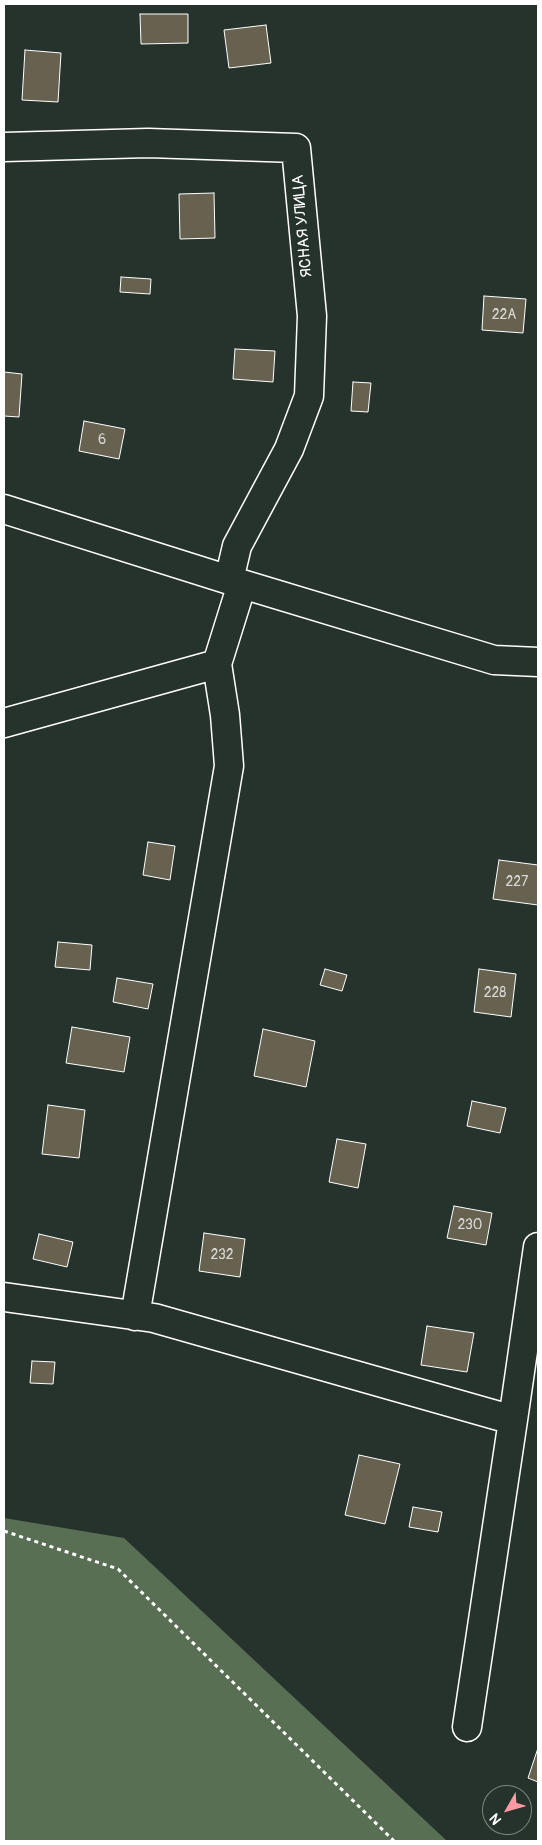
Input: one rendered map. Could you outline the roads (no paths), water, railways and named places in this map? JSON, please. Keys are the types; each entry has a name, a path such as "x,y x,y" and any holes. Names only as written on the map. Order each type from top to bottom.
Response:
{"street":[{"name":"ЯСНАЯ УЛИЦА","path":"4,146 148,143 296,148 312,316 309,396 289,449 237,546 235,582"},
{"path":"4,509 235,582 494,660 538,662"},
{"path":"135,1316 229,766 217,664 235,582"},
{"path":"4,724 217,664"},
{"path":"467,1727 538,1248"},
{"path":"4,1297 154,1318 513,1420"}]}
